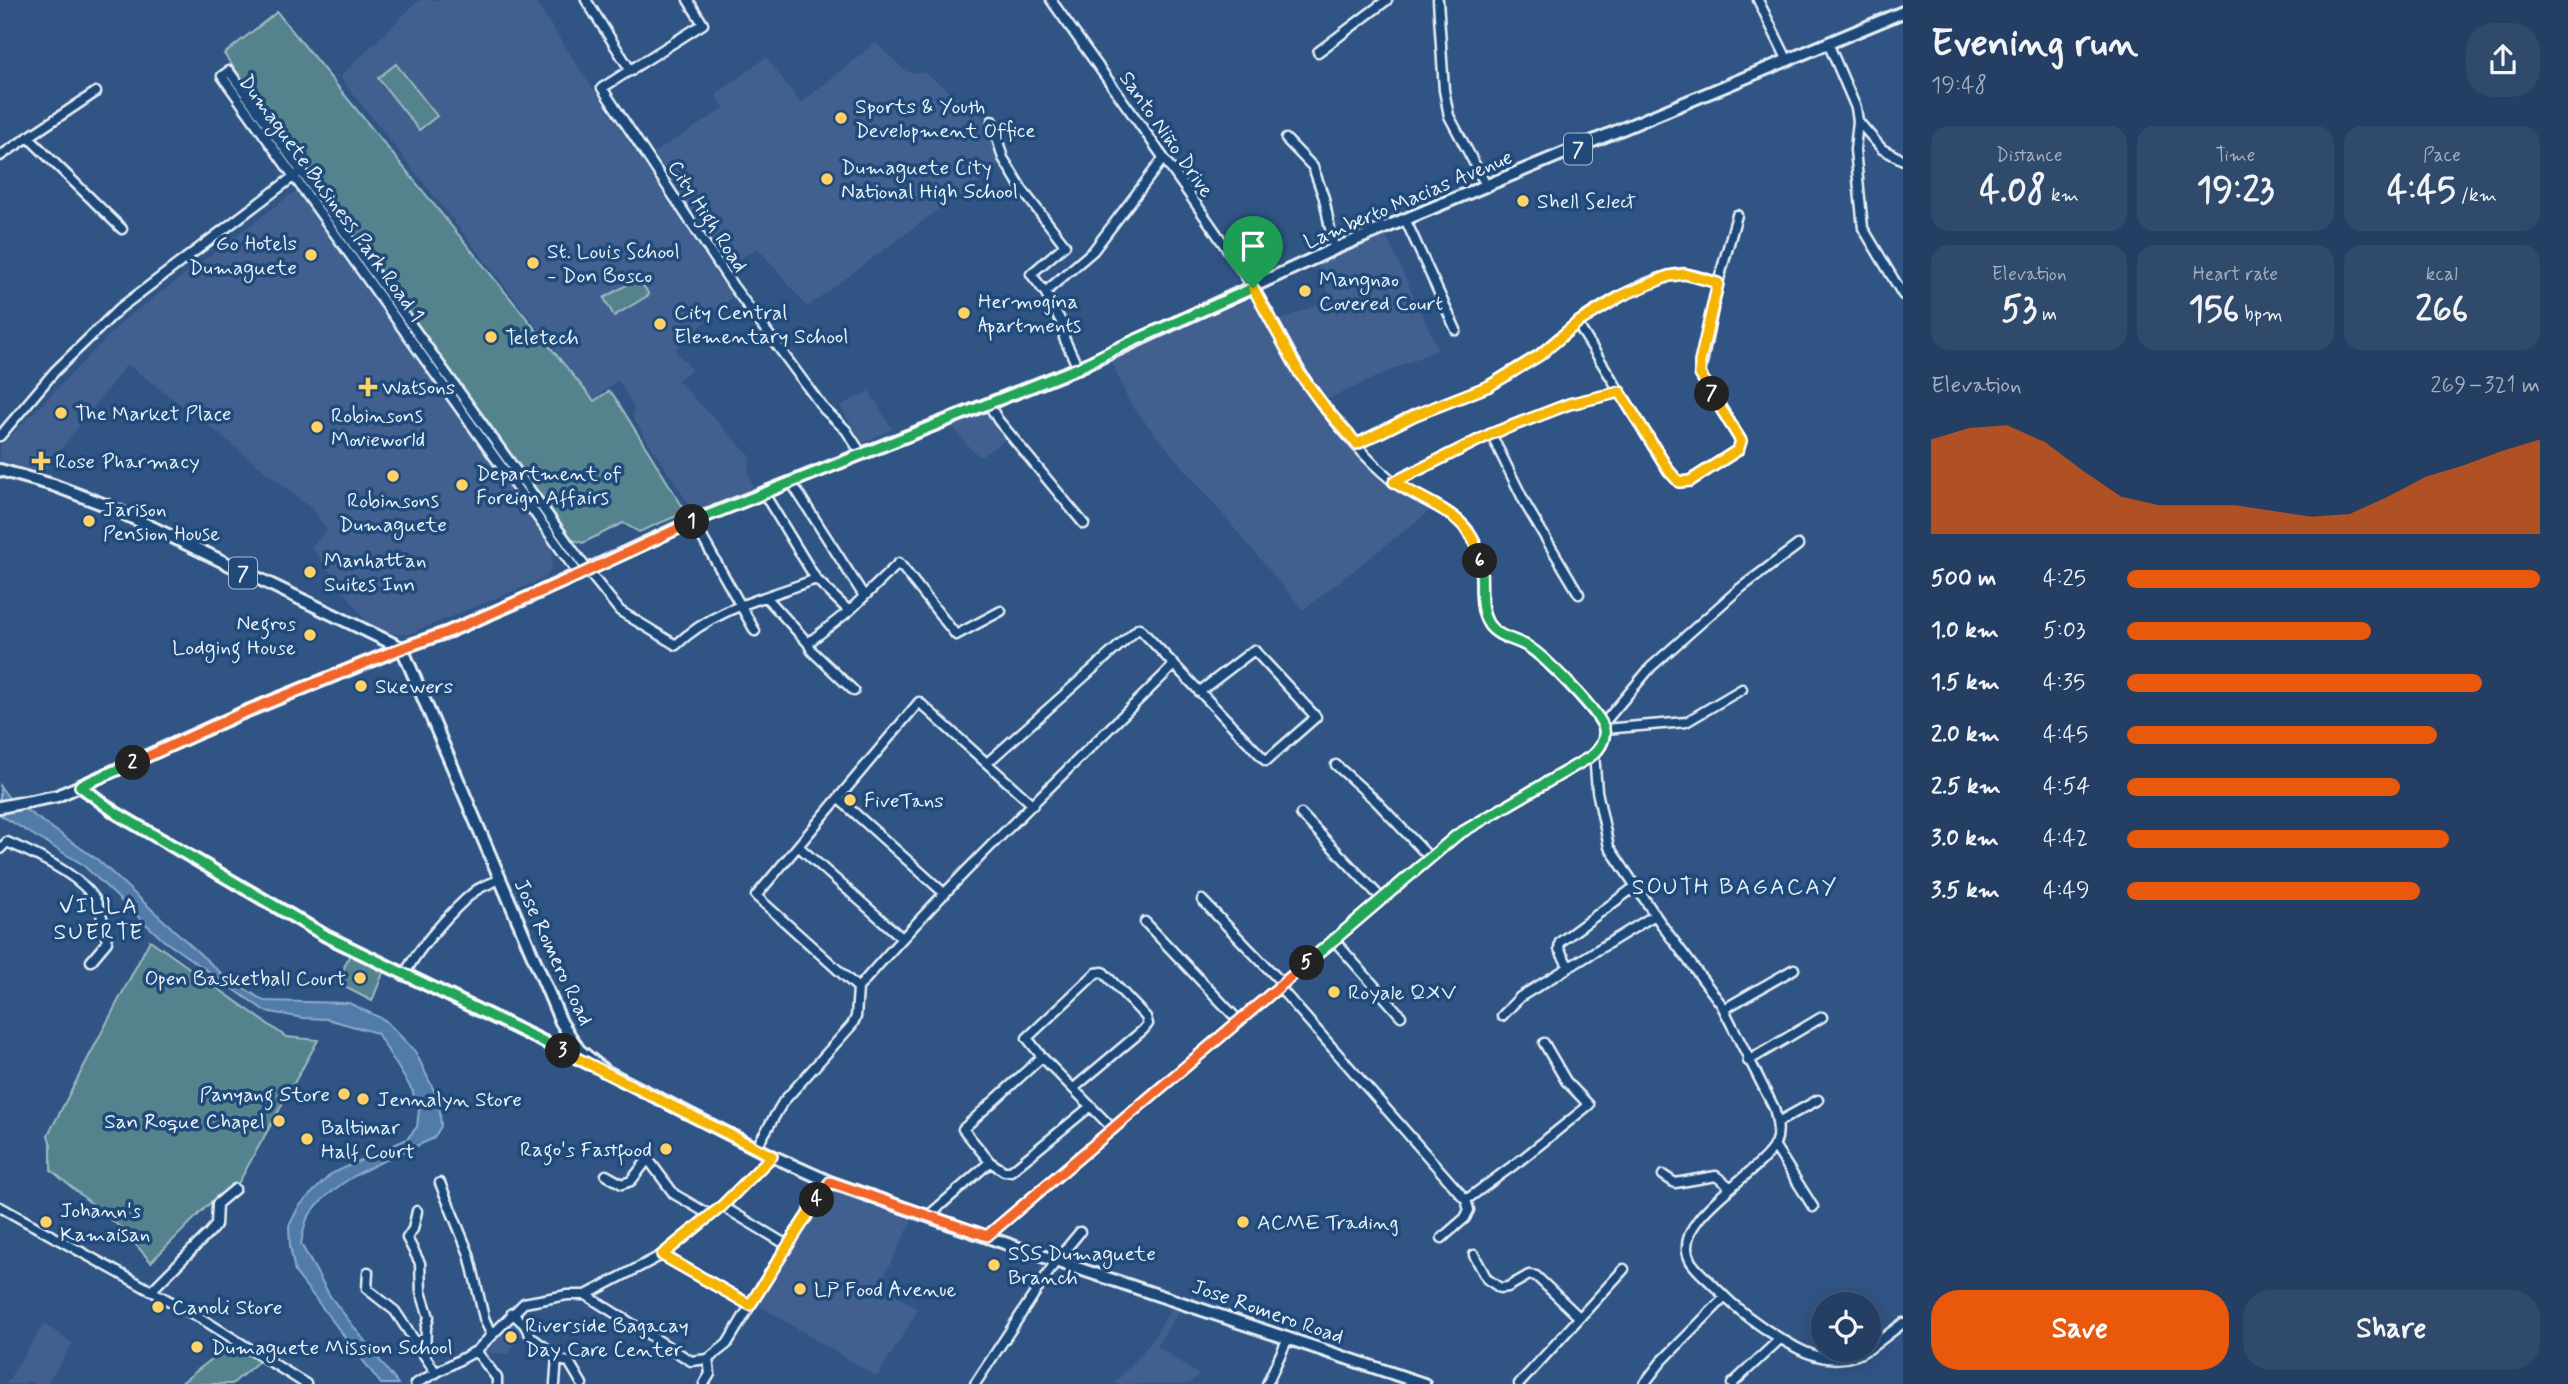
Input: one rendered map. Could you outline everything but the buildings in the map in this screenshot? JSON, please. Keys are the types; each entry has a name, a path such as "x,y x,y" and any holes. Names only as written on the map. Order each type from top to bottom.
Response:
{"main road":[{"name":"Lamberto Macias Avenue","path":"80,786 240,714 448,632 583,573 692,521 1078,368 1334,249 1903,12"},
{"name":"7","path":"0,470 53,485 108,506 402,648"},
{"name":"Jose Romero Road","path":"402,648 561,1022 579,1049 605,1072 772,1156 830,1182 1424,1384"},
{"name":"7","path":"0,807 37,800 80,786"},
{"path":"80,786 116,813 326,936 605,1072"}],"street":[{"path":"586,0 631,71 703,24 688,0"},
{"name":"Santo Niño Drive","path":"1051,0 1253,288 1300,374 1326,409 1394,482 1442,509 1470,531 1479,554 1483,604 1490,626 1499,634 1535,652 1569,684 1604,727"},
{"path":"1318,52 1387,0"},
{"path":"1438,0 1444,90 1449,116 1487,187"},
{"path":"1758,0 1788,61"},
{"path":"1829,43 1856,108 1858,121 1855,150 1863,228 1903,295"},
{"name":"Dumaguete Business Park Road 1","path":"380,288 293,177 222,76 229,71 583,573 620,611 676,645 692,629 739,604"},
{"name":"City High Road","path":"631,71 602,89 733,286 824,409 846,430 861,453"},
{"path":"0,156 96,92"},
{"path":"992,121 1003,158 1023,191 1065,245 1031,274 1045,292 1065,329 1064,338 1078,368"},
{"path":"1858,121 1882,149 1903,160"},
{"path":"28,137 122,229"},
{"path":"1286,139 1313,167 1324,198 1334,249"},
{"path":"1045,292 1093,251 1163,159"},
{"path":"0,436 55,371 100,325 302,171"},
{"path":"1577,323 1669,471 1679,482 1690,481 1738,450 1741,441 1700,374 1700,362 1718,283 1737,215"},
{"path":"1406,221 1456,330"},
{"path":"1357,444 1415,415 1489,386 1540,355 1577,323 1623,295 1669,276 1685,274 1718,283"},
{"path":"1394,482 1491,434 1569,404 1620,392"},
{"path":"988,403 998,420 1084,524"},
{"path":"1491,434 1527,507 1579,594"},
{"path":"791,482 864,596"},
{"path":"763,492 816,579 849,611"},
{"path":"692,521 755,631"},
{"path":"987,1236 1457,835 1594,754 1603,741 1604,727 1651,667 1738,590 1798,545"},
{"path":"808,643 849,611 899,563 956,635 1001,611"},
{"path":"739,604 767,598 816,579"},
{"path":"767,598 808,643 812,651 854,691"},
{"path":"987,763 1139,628 1199,692 1266,761 1316,718 1254,650 1199,692"},
{"path":"756,1148 783,1102 852,1025 856,1017 858,988 902,937 1174,665"},
{"path":"1604,727 1686,722 1742,689"},
{"path":"858,988 755,896 919,702 1033,805"},
{"path":"1594,754 1597,791 1609,847 1724,1009 1774,1108 1778,1122 1774,1144 1762,1160 1730,1187 1698,1221 1689,1239 1687,1250 1690,1261 1725,1297 1780,1339 1811,1355"},
{"path":"1336,765 1376,801 1430,858"},
{"path":"839,799 945,894"},
{"path":"1301,814 1382,899"},
{"path":"3,845 25,850 80,882 94,898 104,924 107,942 91,961"},
{"path":"798,846 902,937"},
{"path":"404,976 410,963 455,909 477,889 500,879"},
{"path":"1569,967 1559,949 1560,942 1636,886"},
{"path":"1202,900 1281,985 1466,1200 1469,1210 1465,1218 1442,1238"},
{"path":"1503,1016 1520,997 1655,915"},
{"path":"1145,922 1239,1021"},
{"path":"1333,939 1401,1016"},
{"path":"1724,1009 1794,969"},
{"path":"1074,1088 1148,1024 1146,1017 1103,972 1096,973 1027,1038 1042,1057 1113,1129"},
{"path":"1748,1060 1822,1017"},
{"path":"1466,1200 1589,1105 1566,1080 1544,1043"},
{"path":"1042,1057 963,1129 990,1162 1004,1171 1011,1171 1091,1106"},
{"path":"1778,1122 1818,1100"},
{"path":"1774,1144 1813,1207"},
{"path":"415,1384 476,1351 524,1303 567,1295 586,1295 662,1255 722,1206 772,1156"},
{"path":"606,1175 622,1184 631,1181 648,1159 674,1194 710,1215"},
{"path":"927,1217 990,1162"},
{"path":"1663,1175 1675,1183 1716,1177 1730,1187"},
{"path":"586,1295 691,1361 708,1359 727,1344 787,1245 830,1182"},
{"path":"440,1183 470,1254 484,1318 492,1336"},
{"path":"151,1291 216,1225 217,1204 235,1189"},
{"path":"722,1206 787,1245"},
{"path":"0,1207 255,1351 306,1384"},
{"path":"417,1211 413,1229 407,1238 420,1263 421,1292 429,1317 425,1354"},
{"path":"975,1384 1056,1261 1080,1232"},
{"path":"662,1255 750,1305"},
{"path":"1474,1255 1487,1279 1500,1288 1508,1287 1529,1275 1536,1276 1579,1317"},
{"path":"1519,1384 1624,1269"},
{"path":"368,1272 367,1289 395,1311 436,1373"},
{"path":"1644,1384 1661,1362 1725,1297"},
{"path":"512,1313 524,1324 532,1338 554,1352 558,1360 555,1384"},
{"path":"1881,1340 1903,1323"},
{"path":"1267,1384 1288,1338"},
{"path":"1732,1384 1780,1339"},
{"path":"476,1351 497,1378 497,1384"},
{"path":"704,1384 710,1374 708,1359"},
{"path":"558,1360 569,1362 582,1384"}],"shaded area":[{"name":"St. Louis School - Don Bosco","path":"419,0 534,0 732,297 675,350 692,370 677,380 751,457 748,473 754,489 695,514 633,418 634,407 618,380 594,399 340,77"},
{"name":"Dumaguete City National High School","path":"875,43 907,72 925,73 980,115 994,135 1001,164 967,193 943,206 807,307 758,248 728,266 654,153 725,108 716,95 766,57 801,103"},
{"path":"299,192 548,541 552,559 551,569 545,578 409,634 392,634 370,626 311,547 327,530 314,511 212,428 127,364 43,472 0,461 0,447 123,321 293,193"},
{"path":"1386,236 1438,349 1326,400 1278,321 1331,299 1317,266"},
{"path":"1251,294 1303,385 1380,481 1432,509 1303,610 1130,404 1109,356"},
{"path":"869,391 892,429 863,443 840,406"},
{"path":"983,407 993,417 1006,439 980,457 966,444 950,422"},
{"path":"0,786 9,798 98,860 223,975 264,1001 349,1003 385,1020 415,1051 439,1101 441,1126 434,1138 383,1161 334,1190 308,1217 301,1244 330,1296 398,1384 381,1384 295,1272 290,1246 289,1226 299,1206 331,1174 407,1139 417,1127 419,1109 412,1090 377,1033 327,1019 265,1011 163,940 82,864 0,815"},
{"path":"829,1187 912,1221 880,1284 918,1310 877,1377 757,1304"},
{"path":"1174,1304 1182,1305 1157,1346 1199,1375 1189,1384 1114,1384 1149,1345"},
{"name":"Riverside Bagacay Day Care Center","path":"515,1319 525,1331 508,1354 486,1353"},
{"path":"44,1324 73,1343 47,1384 34,1384 27,1380 24,1384 6,1384"}],"green space":[{"path":"277,12 594,401 609,391 614,396 686,512 639,532 623,523 583,543 573,540 224,54"},
{"path":"396,64 437,116 419,130 378,78"},
{"path":"639,278 649,295 614,316 604,298"},
{"path":"150,940 286,1037 318,1040 239,1182 217,1196 151,1262 121,1228 51,1170 51,1145 48,1135"},
{"name":"Open Basketball Court","path":"350,954 383,973 372,1001 337,983"},
{"path":"231,1344 259,1361 232,1384 180,1384"}],"place":[{"name":"Sports & Youth Development Office","path":"841,118"},
{"name":"Dumaguete City National High School","path":"827,179"},
{"name":"Shell Select","path":"1523,201"},
{"name":"Go Hotels Dumaguete","path":"311,255"},
{"name":"St. Louis School - Don Bosco","path":"533,263"},
{"name":"Mangnao Covered Court","path":"1305,291"},
{"name":"Hermogina Apartments","path":"964,313"},
{"name":"City Central Elementary School","path":"660,324"},
{"name":"Teletech","path":"491,337"},
{"name":"Watsons","path":"368,387"},
{"name":"The Market Place","path":"61,413"},
{"name":"Robinsons Movieworld","path":"317,427"},
{"name":"Rose Pharmacy","path":"41,461"},
{"name":"Robinsons Dumaguete","path":"393,476"},
{"name":"Department of Foreign Affairs","path":"462,485"},
{"name":"Jarison Pension House","path":"89,521"},
{"name":"Manhattan Suites Inn","path":"310,572"},
{"name":"Negros Lodging House","path":"310,635"},
{"name":"Skewers","path":"361,686"},
{"name":"FiveTans","path":"850,800"},
{"name":"Open Basketball Court","path":"360,978"},
{"name":"Royale QXV","path":"1334,992"},
{"name":"Panyang Store","path":"344,1094"},
{"name":"Jennalyn Store","path":"363,1099"},
{"name":"San Roque Chapel","path":"279,1121"},
{"name":"Baltimar Half Court","path":"307,1139"},
{"name":"Rago's Fastfood","path":"666,1149"},
{"name":"Johann's Kamaisan","path":"46,1222"},
{"name":"ACME Trading","path":"1243,1222"},
{"name":"SSS Dumaguete Branch","path":"994,1265"},
{"name":"LP Food Avenue","path":"800,1289"},
{"name":"Canoli Store","path":"158,1307"},
{"name":"Riverside Bagacay Day Care Center","path":"511,1337"},
{"name":"Dumaguete Mission School","path":"197,1347"}],"district":[{"name":"SOUTH BAGACAY","path":"1735,886"},
{"name":"VILLA SUERTE","path":"99,918"}],"route":[{"path":"1685,274 1718,283 1700,362 1700,374 1741,441 1738,450 1690,481 1679,482 1669,471 1620,392 1569,404 1491,434 1394,482 1442,509 1470,531 1481,565 1486,620 1499,634 1535,652 1569,684 1603,724 1605,735 1600,747 1590,757 1457,835 987,1236 830,1182 793,1235 750,1305 662,1255 722,1206 772,1156 326,936 173,848 116,813 80,786 240,714 527,598 704,516 1078,368 1253,288 1300,374 1357,444 1415,415 1489,386 1540,355 1577,323 1623,295 1669,276 1685,274"}]}
